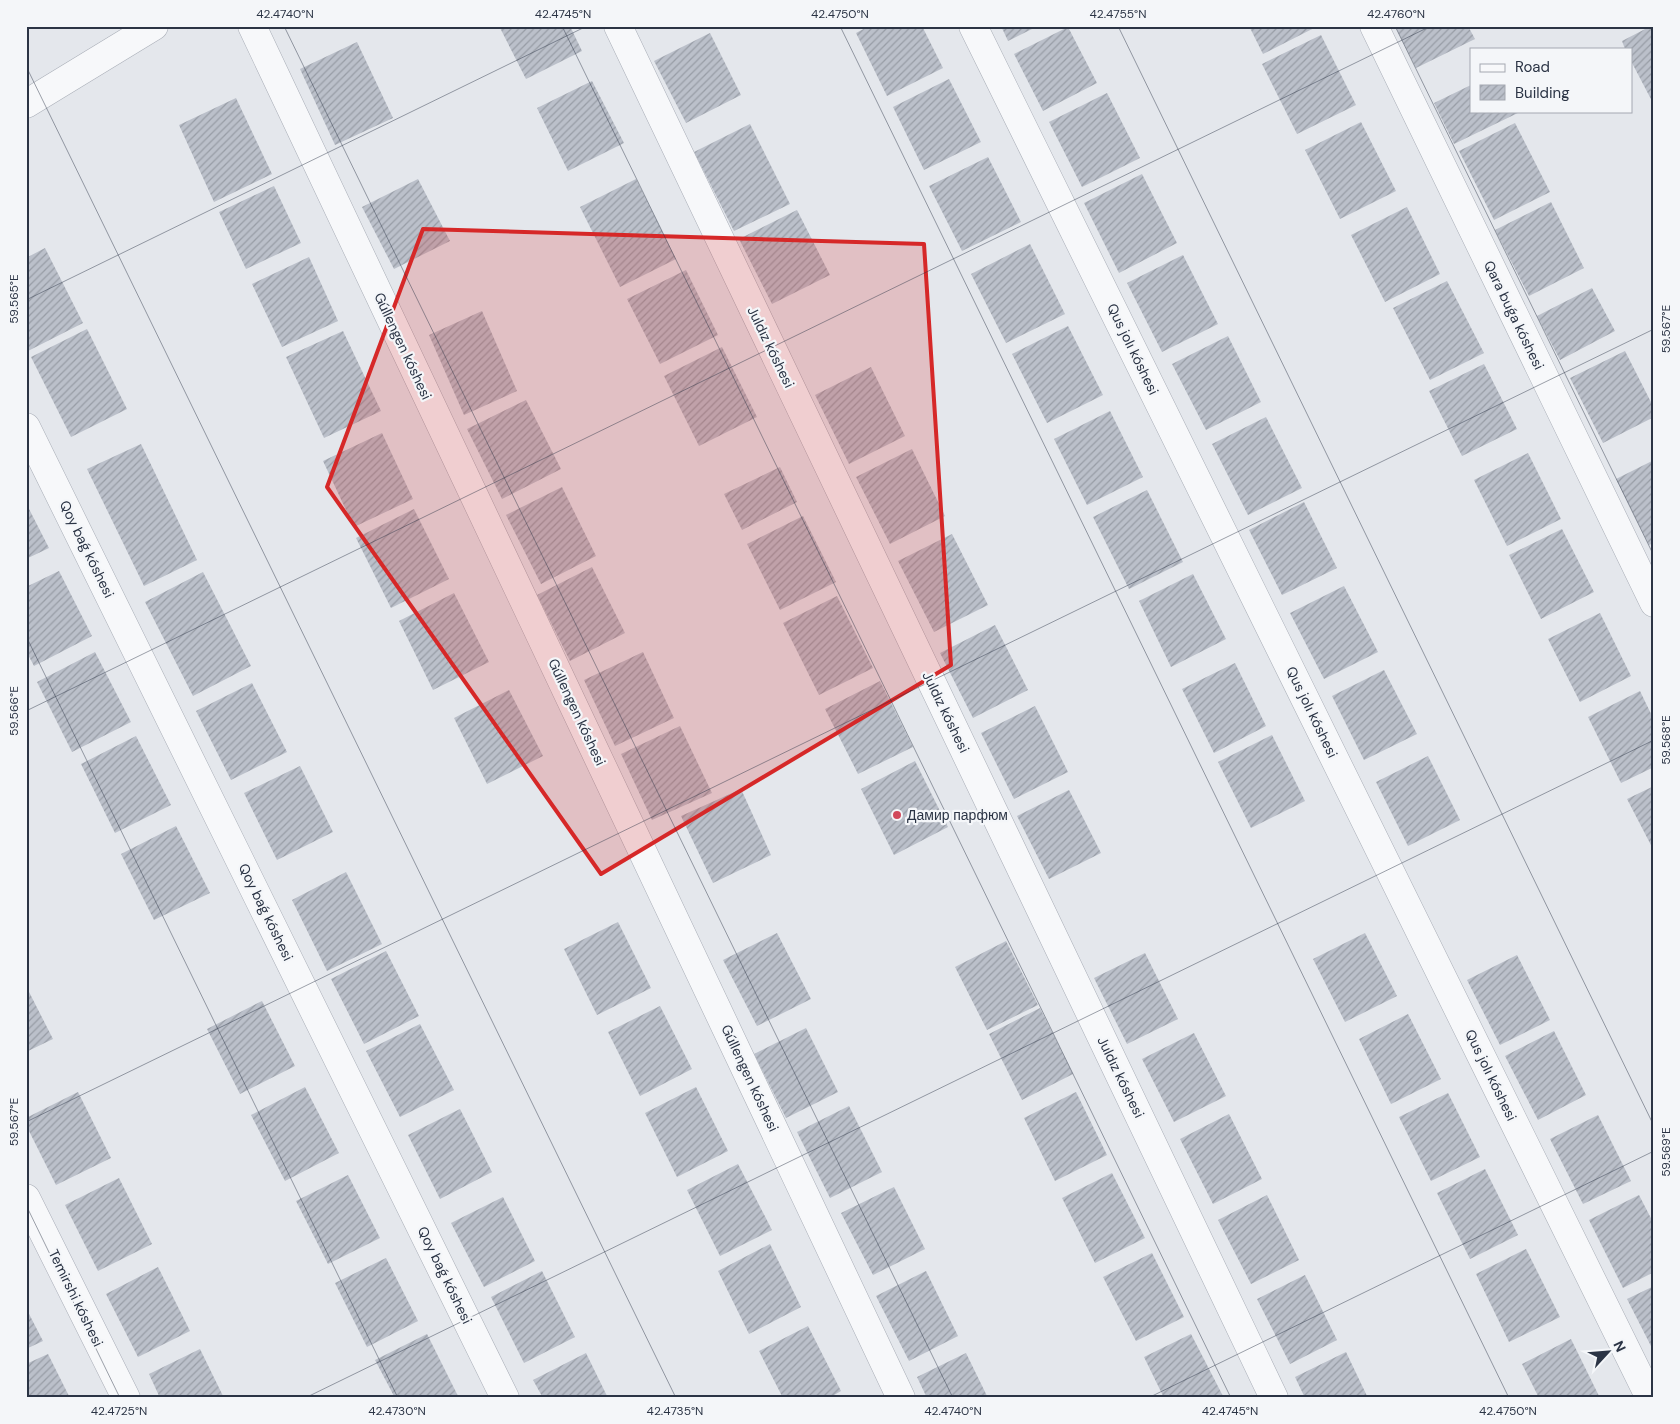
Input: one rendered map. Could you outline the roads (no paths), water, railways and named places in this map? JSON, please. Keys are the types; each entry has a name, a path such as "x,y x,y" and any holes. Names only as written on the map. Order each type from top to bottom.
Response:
{"street":[{"path":"26,104 154,26"},
{"name":"Gúllengen kóshesi","path":"252,26 902,1398"},
{"name":"Juldız kóshesi","path":"618,26 1274,1398"},
{"name":"Qus jolı kóshesi","path":"973,26 1650,1398"},
{"name":"Qara buǵa kóshesi","path":"1374,26 1654,603"},
{"name":"Qoy baǵ kóshesi","path":"26,427 505,1398"},
{"name":"Temirshi kóshesi","path":"26,1198 126,1398"}],"place":[{"name":"Дамир парфюм","path":"897,815"}]}
